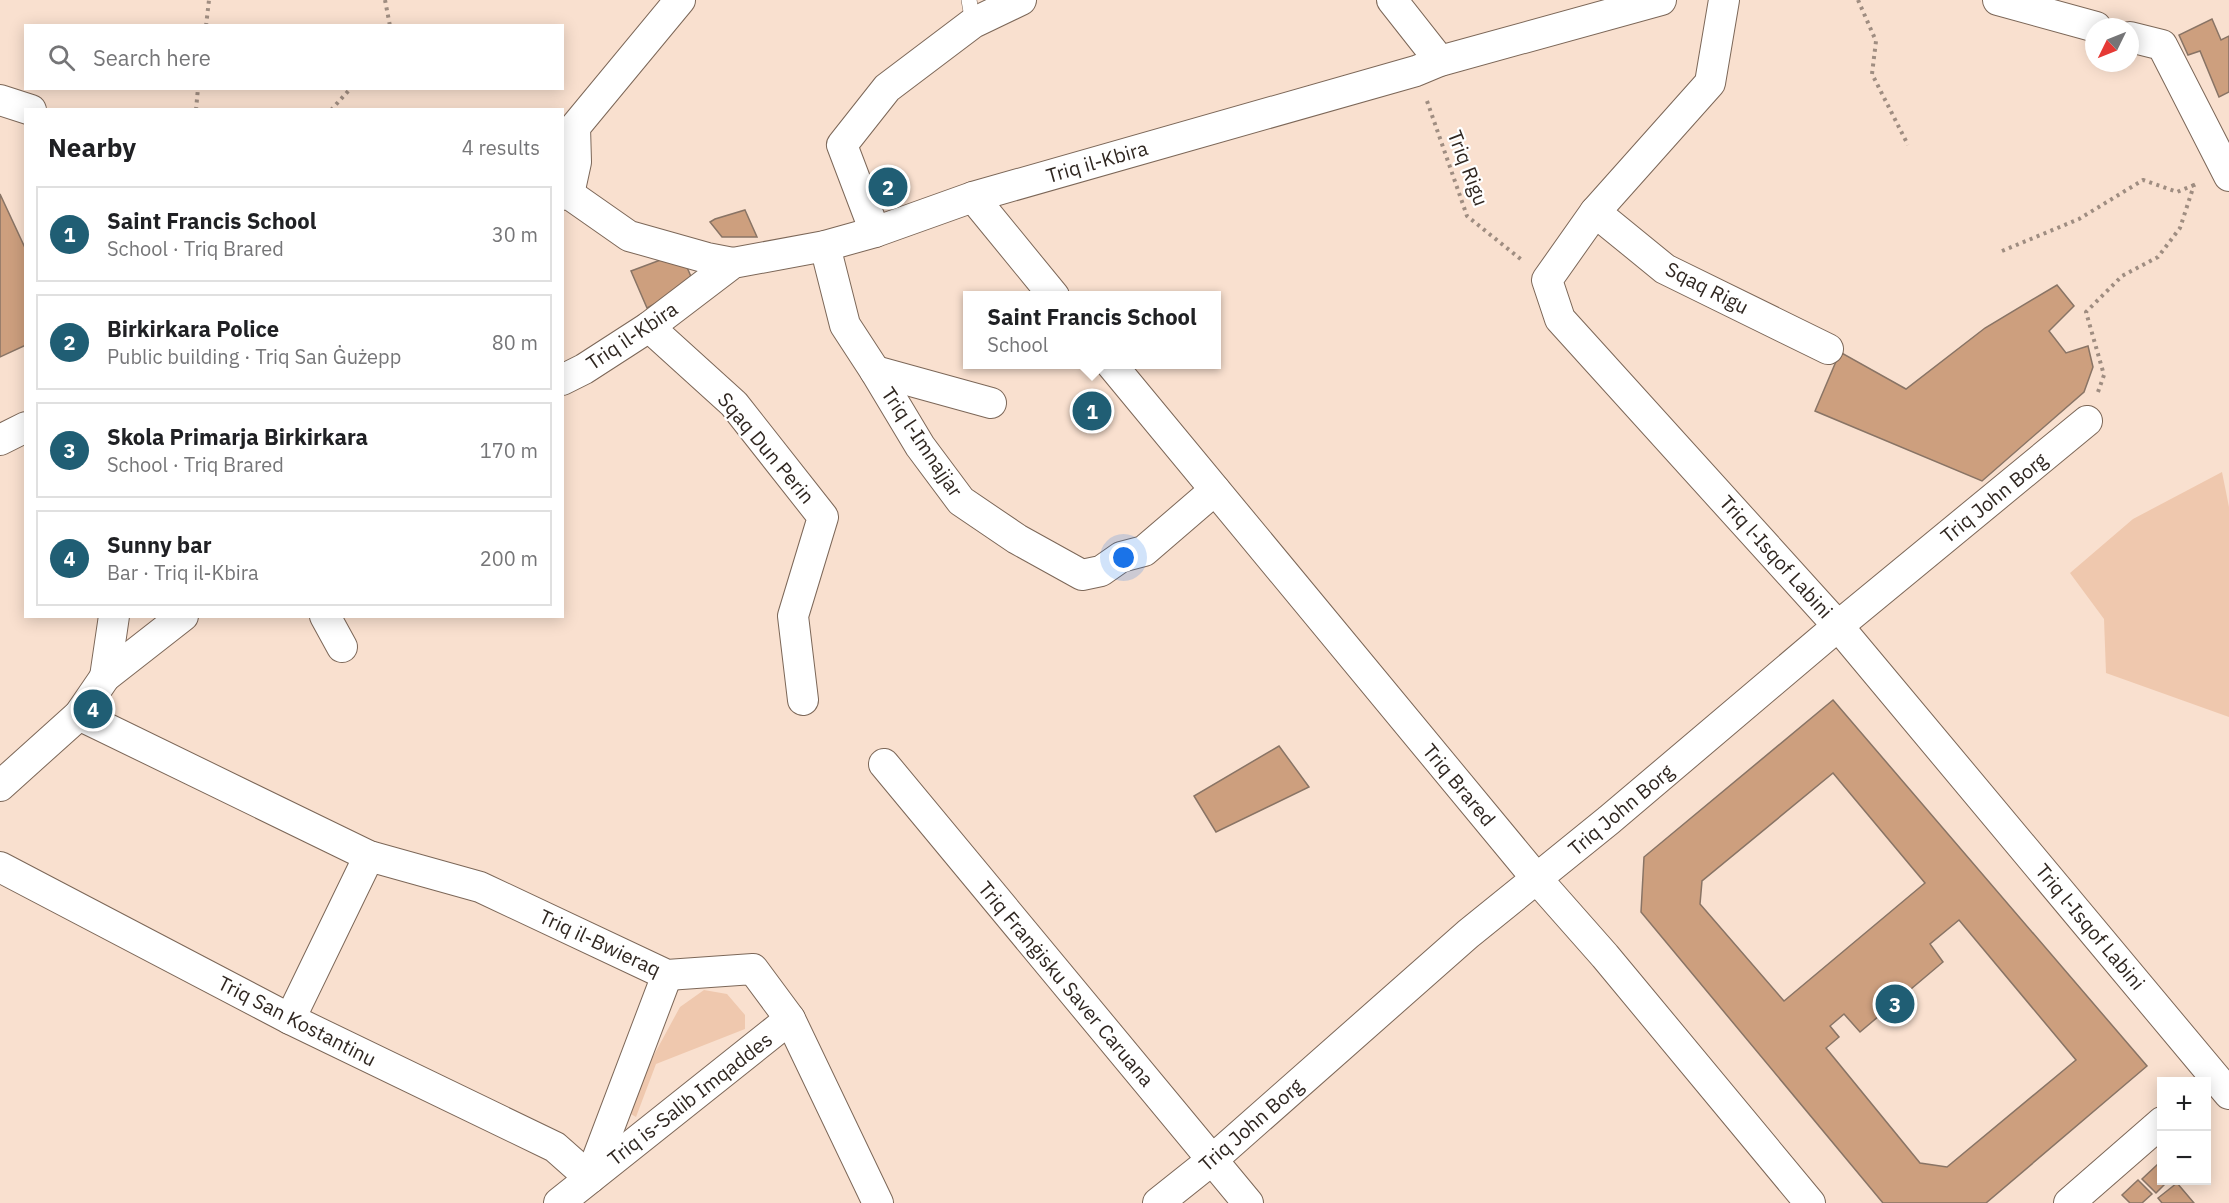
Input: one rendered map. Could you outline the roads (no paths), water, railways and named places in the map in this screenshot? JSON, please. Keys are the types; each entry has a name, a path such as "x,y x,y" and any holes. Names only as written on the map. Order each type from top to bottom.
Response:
{"street":[{"path":"680,0 575,127 576,162 566,195 629,236 707,258 733,262"},
{"path":"875,232 842,145 887,88 971,11 1021,0"},
{"path":"1392,0 1428,66"},
{"name":"Triq il-Kbira","path":"564,379 584,369 649,327 733,262 825,246 875,232 973,197 1660,0"},
{"path":"1595,212 1710,83 1724,0"},
{"path":"1998,0 2085,24"},
{"path":"2139,39 2162,45 2217,179"},
{"path":"0,100 25,108"},
{"path":"973,197 1050,291"},
{"name":"Triq l-Isqof Labini","path":"1595,212 1547,280 1560,319 1838,626 2219,1078"},
{"name":"Sqaq Rigu","path":"1595,212 1665,269 1828,349"},
{"name":"Triq l-Imnajjar","path":"825,246 844,325 920,446 961,501 1017,539 1082,575 1101,571 1121,557 1144,551 1215,490"},
{"name":"Sqaq Dun Perin","path":"649,327 734,404 824,517 793,616 803,700"},
{"name":"Triq Brared","path":"1115,369 1537,879 1612,965 1810,1203"},
{"name":"Triq l-Imnajjar","path":"875,371 992,403"},
{"name":"Triq John Borg","path":"1158,1203 1212,1160 1468,934 1609,820 1838,626 2088,421"},
{"path":"0,440 24,428"},
{"path":"105,676 114,618"},
{"path":"0,786 79,715 105,676 180,618"},
{"path":"326,618 342,647"},
{"name":"Triq il-Bwieraq","path":"79,715 369,856 480,887 667,975 753,969 790,1019 878,1203"},
{"name":"Triq Franġisku Saver Caruana","path":"884,765 1248,1203"},
{"path":"290,1019 369,856"},
{"name":"Triq San Kostantinu","path":"0,867 290,1019 555,1147 590,1178"},
{"name":"Triq is-Salib Imqaddes","path":"590,1178 667,975"},
{"name":"Triq is-Salib Imqaddes","path":"559,1203 790,1019"},
{"path":"2069,1203 2157,1126"}],"place":[{"name":"Birkirkara Police","path":"888,187"},
{"name":"Saint Francis School","path":"1092,411"},
{"name":"Sunny bar","path":"93,709"},
{"name":"Skola Primarja Birkirkara","path":"1895,1004"}]}
